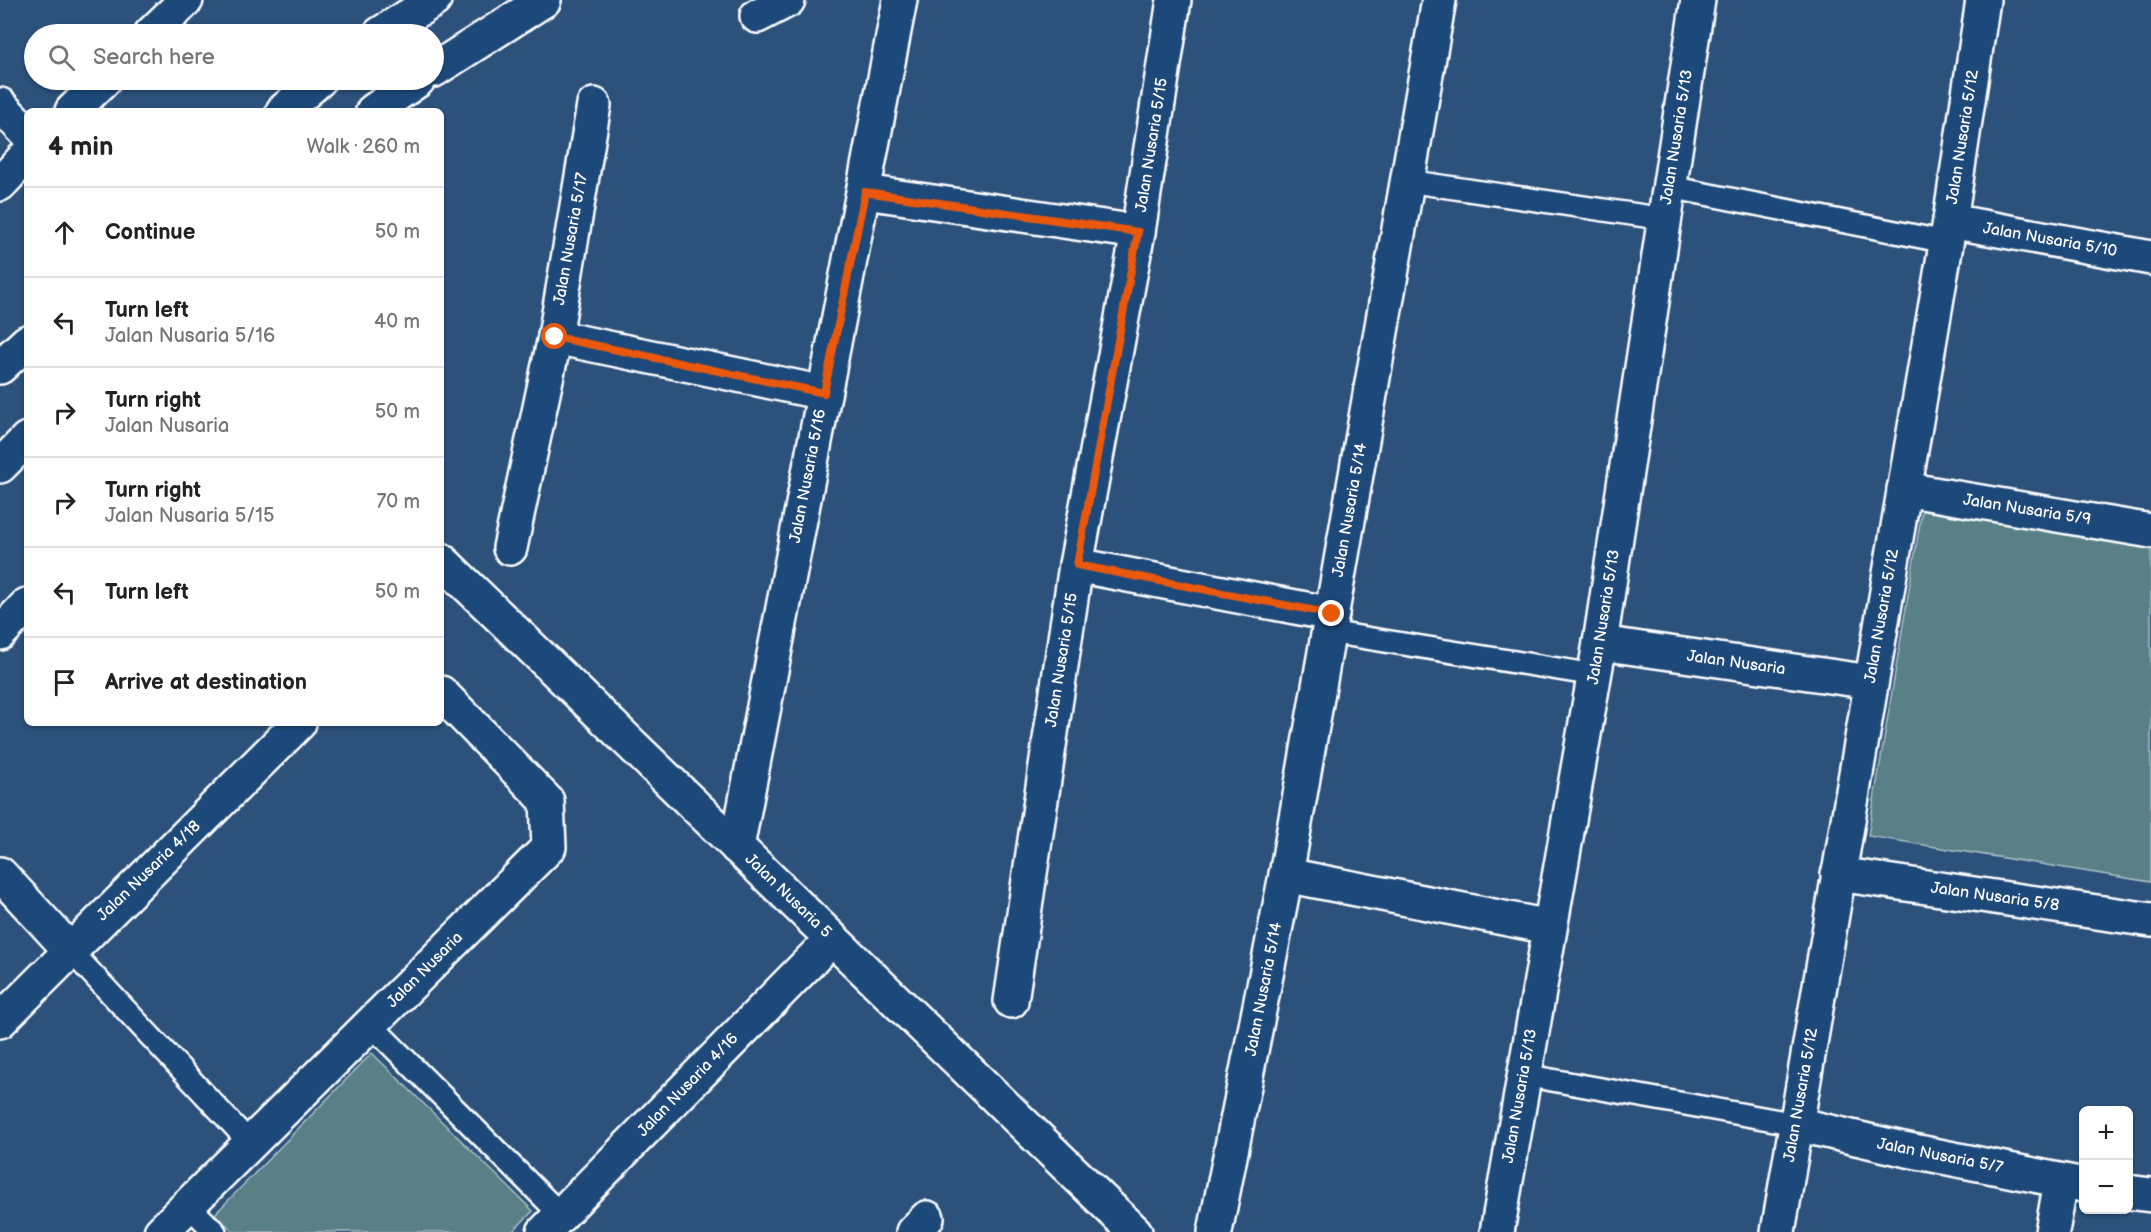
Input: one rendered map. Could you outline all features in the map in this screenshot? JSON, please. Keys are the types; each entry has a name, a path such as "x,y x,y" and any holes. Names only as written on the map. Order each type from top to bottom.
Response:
{"street":[{"path":"161,24 186,0"},
{"path":"396,24 434,0"},
{"path":"444,64 544,0"},
{"path":"757,16 788,0"},
{"name":"Jalan Nusaria 5/16","path":"737,847 865,192 900,0"},
{"name":"Jalan Nusaria 5/15","path":"1011,1001 1077,565 1138,232 1174,0"},
{"name":"Jalan Nusaria 5/14","path":"1215,1232 1286,874 1439,0"},
{"name":"Jalan Nusaria 5/13","path":"1497,1232 1598,659 1698,0"},
{"name":"Jalan Nusaria 5/12","path":"1778,1232 1948,231 1983,0"},
{"path":"75,108 94,90"},
{"path":"286,108 307,90"},
{"path":"377,108 403,90"},
{"path":"0,105 24,130"},
{"name":"Jalan Nusaria 5/17","path":"510,548 555,337 594,105"},
{"path":"0,184 24,158"},
{"path":"865,192 1138,232"},
{"name":"Jalan Nusaria 5/10","path":"1948,231 2151,258"},
{"path":"555,337 824,393"},
{"path":"0,367 24,345"},
{"path":"0,466 24,443"},
{"name":"Jalan Nusaria 5/9","path":"1904,489 2151,531"},
{"name":"Jalan Nusaria 5","path":"444,563 1135,1232"},
{"path":"1077,565 1330,623"},
{"path":"0,633 24,608"},
{"name":"Jalan Nusaria","path":"1598,659 1871,682"},
{"name":"Jalan Nusaria","path":"161,1232 549,848 547,801 444,696"},
{"name":"Jalan Nusaria 4/18","path":"0,1021 69,949 296,726"},
{"path":"0,874 69,949"},
{"path":"1286,874 1549,927"},
{"name":"Jalan Nusaria 5/8","path":"1838,874 2151,920"},
{"name":"Jalan Nusaria 4/16","path":"552,1223 832,939"},
{"name":"Jalan Nusaria 5/7","path":"1796,1125 2072,1183"},
{"path":"2052,1232 2072,1183"},
{"path":"2133,1193 2151,1195"}],"lane":[{"path":"1407,181 1665,219"},
{"path":"1670,187 1948,231"},
{"path":"1330,623 1598,659"},
{"path":"69,949 250,1143"},
{"path":"370,1024 552,1223"},
{"path":"1524,1075 1796,1125"},
{"path":"188,1205 215,1232"}],"green space":[{"path":"1923,505 2151,542 2151,882 1868,836"},
{"path":"372,1053 533,1211 512,1232 234,1232 215,1214"}],"route":[{"path":"555,337 824,393 865,192 1138,232 1077,565 1332,614"}]}
